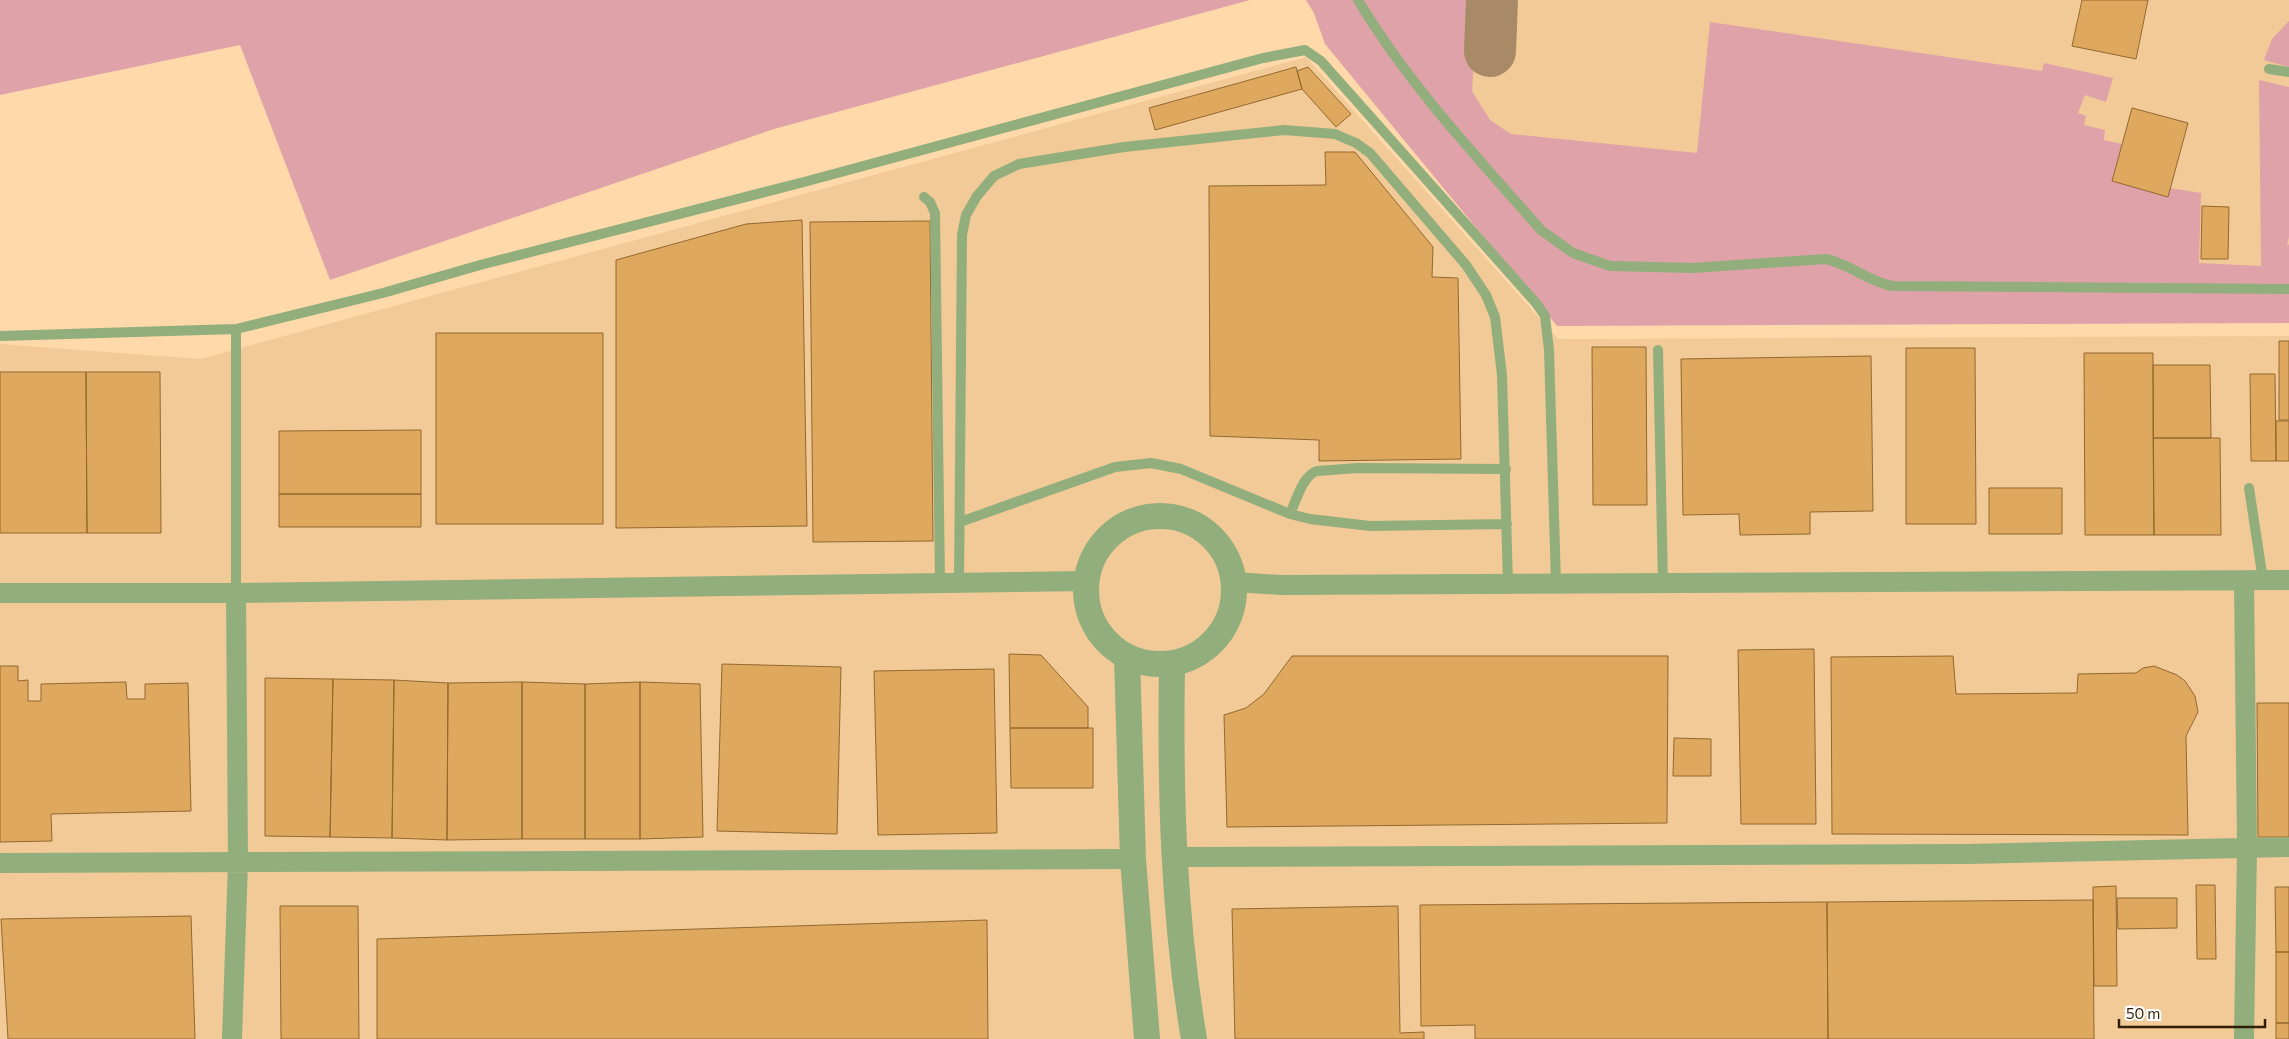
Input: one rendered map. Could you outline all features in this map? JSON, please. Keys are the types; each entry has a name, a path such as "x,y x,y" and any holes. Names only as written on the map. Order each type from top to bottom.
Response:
{"street":[{"path":"1159,515 1180,518 1200,526 1216,540 1228,558 1235,582 1233,608 1221,634 1200,654 1172,664 1150,664 1127,657 1110,645 1095,626 1087,604 1086,581 1092,560 1103,542 1113,532 1138,518 1159,515"},
{"path":"2244,1039 2254,580"},
{"path":"1235,582 1281,585 2289,580"},
{"path":"0,593 236,593 1086,581"},
{"path":"232,1039 238,863 236,593"},
{"path":"1127,657 1133,859 1147,1039"},
{"path":"1172,664 1171,720 1175,857 1181,958 1194,1039"},
{"path":"1175,857 1966,854 2289,847"},
{"path":"0,863 1133,859"}],"lane":[{"path":"1358,0 1418,88 1541,230 1556,243 1591,261 1630,268 1693,268 1826,259 1843,264 1871,280 1892,286 2289,288"},
{"path":"0,336 236,329 383,293 480,265 804,182 1263,58 1304,50 1321,61 1454,213 1536,303 1545,316 1549,350 1556,583"},
{"path":"2269,69 2289,72"},
{"path":"949,582 960,522 962,235 966,215 977,196 994,176 1019,164 1124,147 1276,131 1314,131 1335,134 1356,143 1370,153 1466,265 1486,296 1495,317 1502,375 1508,584"},
{"path":"924,197 930,202 935,213 949,582"},
{"path":"236,329 236,593"},
{"path":"1658,350 1663,583"},
{"path":"960,522 1115,466 1151,463 1190,472 1290,514 1342,524 1370,526 1506,524"},
{"path":"1290,514 1306,481 1313,472 1317,471 1358,468 1506,469"},
{"path":"2250,488 2254,580"}],"shaded area":[{"path":"0,0 1250,0 774,129 330,280 240,45 0,95"},
{"path":"1306,0 1478,0 1472,91 1490,120 1511,134 1697,153 1710,22 2042,71 2044,63 2113,78 2106,102 2085,95 2078,113 2086,116 2084,125 2105,130 2104,140 2122,144 2112,181 2167,196 2170,188 2201,193 2199,263 2261,266 2259,80 2289,87 2289,237 2287,244 2289,245 2289,323 1557,326 1325,44 1314,13"},
{"path":"1336,0 2289,0 2289,295 1633,274"},
{"path":"2289,21 2289,67 2264,60 2272,39"},
{"path":"1306,57 1558,339 2289,336 2289,1039 0,1039 0,344 200,359"}],"building":[{"path":"2082,0 2148,0 2136,59 2072,46"},
{"path":"1296,67 1302,89 1155,130 1149,108"},
{"path":"1308,67 1351,114 1336,127 1302,89 1297,71"},
{"path":"2132,108 2188,123 2168,197 2112,181"},
{"path":"1325,152 1355,152 1433,247 1432,277 1458,278 1461,459 1319,461 1319,440 1210,436 1209,186 1326,185"},
{"path":"2202,206 2229,207 2228,259 2201,259"},
{"path":"802,220 807,526 616,528 616,260 746,224"},
{"path":"930,221 933,541 813,542 810,222"},
{"path":"436,333 603,333 603,524 436,524"},
{"path":"2279,341 2289,341 2289,420 2279,420"},
{"path":"1592,347 1646,347 1647,505 1593,505"},
{"path":"1906,348 1975,348 1976,524 1906,524"},
{"path":"2084,353 2153,353 2154,535 2085,535"},
{"path":"1871,356 1873,511 1810,512 1810,534 1740,535 1739,514 1683,515 1681,359"},
{"path":"2153,365 2210,365 2211,438 2153,438"},
{"path":"0,372 86,372 87,533 0,533"},
{"path":"86,372 160,372 161,533 87,533"},
{"path":"2250,374 2275,374 2276,461 2251,461"},
{"path":"2276,421 2289,421 2289,461 2276,461"},
{"path":"421,430 421,494 279,494 279,431"},
{"path":"2153,438 2220,438 2221,535 2154,535"},
{"path":"1989,488 2062,488 2062,534 1989,534"},
{"path":"279,494 421,494 421,527 279,527"},
{"path":"1814,649 1816,824 1741,824 1738,650"},
{"path":"1009,654 1041,655 1088,707 1088,728 1010,728"},
{"path":"1292,656 1668,656 1667,823 1227,827 1224,715 1246,708 1264,694"},
{"path":"1953,656 1956,694 2077,693 2078,674 2136,673 2143,668 2154,666 2177,675 2185,681 2195,696 2198,712 2186,736 2188,835 1832,834 1831,657"},
{"path":"722,664 841,667 837,834 717,831"},
{"path":"0,666 18,666 18,681 28,680 28,701 41,701 41,684 126,682 127,699 145,699 145,684 188,683 191,811 51,814 52,841 0,842"},
{"path":"994,669 997,833 878,835 874,671"},
{"path":"265,678 333,679 330,837 265,836"},
{"path":"333,679 394,680 392,838 330,837"},
{"path":"394,680 448,683 447,840 392,838"},
{"path":"522,682 522,839 447,840 448,683"},
{"path":"522,682 585,684 585,839 522,839"},
{"path":"640,682 700,684 703,837 640,839"},
{"path":"640,682 640,839 585,839 585,684"},
{"path":"2257,703 2289,703 2289,837 2258,837"},
{"path":"1010,728 1093,728 1093,788 1011,788"},
{"path":"1674,738 1711,739 1711,776 1673,776"},
{"path":"2196,885 2215,885 2216,959 2197,959"},
{"path":"2116,886 2117,986 2094,986 2093,887"},
{"path":"2275,887 2289,887 2289,952 2276,952"},
{"path":"2117,898 2177,898 2177,928 2118,929"},
{"path":"2093,900 2094,1039 1828,1039 1827,902"},
{"path":"1827,902 1828,1039 1475,1039 1475,1025 1421,1026 1420,905"},
{"path":"280,906 358,906 359,1039 281,1039"},
{"path":"1398,906 1400,1033 1424,1032 1424,1039 1235,1039 1232,909"},
{"path":"191,916 195,1039 8,1039 1,919"},
{"path":"987,920 988,1039 377,1039 377,939"},
{"path":"2276,952 2289,952 2289,1023 2276,1023"},
{"path":"2276,1023 2289,1023 2289,1039 2276,1039"}],"taxiway":[{"path":"1490,51 1492,0"}]}
